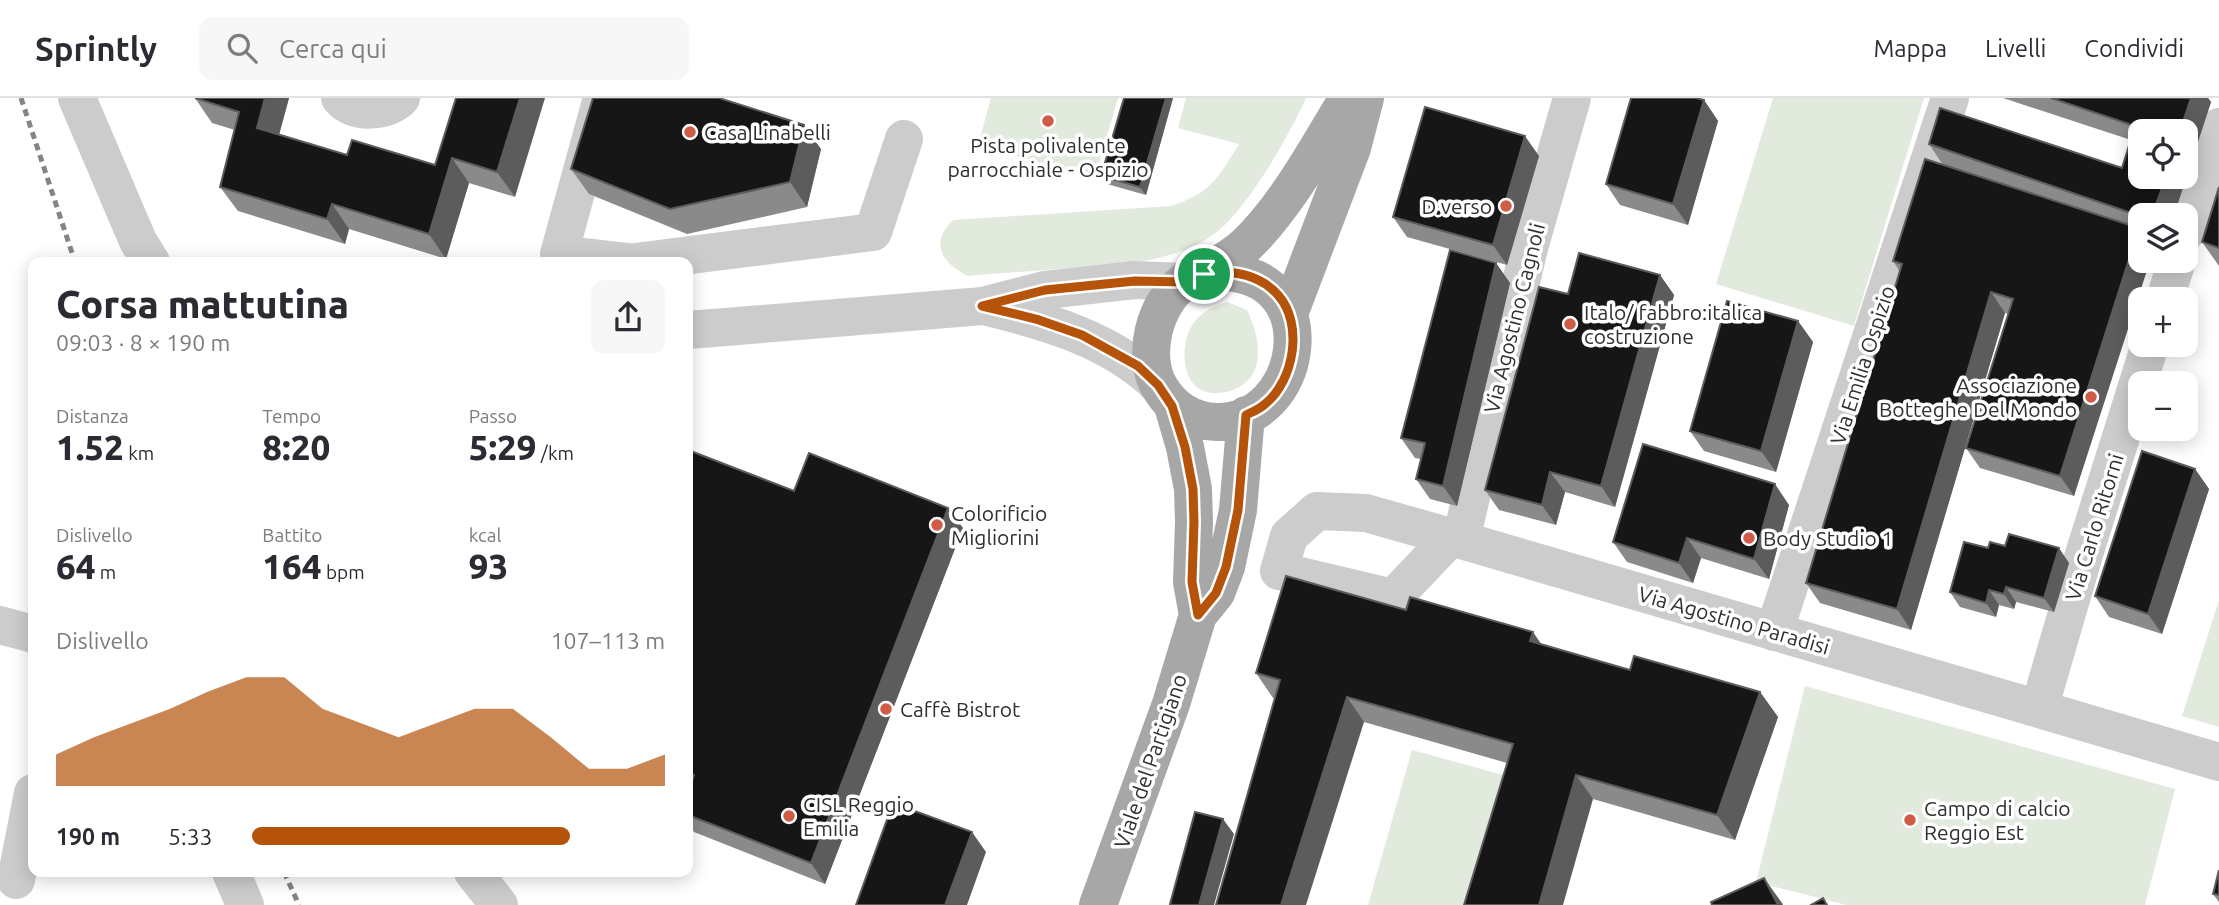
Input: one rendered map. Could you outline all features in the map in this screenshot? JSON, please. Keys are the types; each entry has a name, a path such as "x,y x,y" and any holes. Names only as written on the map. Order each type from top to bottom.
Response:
{"main road":[{"name":"Viale del Partigiano","path":"1198,615 1192,582 1193,489 1185,447 1152,362 1152,341 1157,318 1167,300 1194,278 1242,249 1261,230 1282,204 1348,98"},
{"path":"1289,314 1352,148 1365,98"},
{"path":"1165,395 1190,416 1207,422 1226,422 1266,404 1281,385 1290,362 1293,339 1289,314 1279,296 1264,283 1244,273 1194,278"},
{"name":"Viale del Partigiano","path":"1098,905 1171,704 1198,615 1216,593 1226,567 1238,510 1246,415"}],"street":[{"path":"77,98 138,241 148,257"},
{"path":"340,98 345,104 361,110 386,107 401,98"},
{"path":"585,257 559,254 602,98"},
{"name":"Via Agostino Cagnoli","path":"1456,539 1529,248 1572,98"},
{"name":"Via Emilia Ospizio","path":"1774,632 1950,98"},
{"path":"2195,203 2219,127"},
{"path":"675,257 873,232 904,139"},
{"path":"693,330 982,306 1045,290 1194,278"},
{"path":"982,306 1036,319 1082,335 1138,366 1165,395"},
{"name":"Via Carlo Ritorni","path":"2039,709 2146,357"},
{"name":"Via Agostino Paradisi","path":"1456,539 1393,598 1279,571 1289,536 1317,511 1366,513 1456,539 2039,709 2219,762"},
{"path":"0,625 28,633"},
{"path":"16,880 28,819"},
{"path":"233,877 245,905"},
{"path":"478,877 499,905"}],"shaded area":[{"name":"Pista polivalente parrocchiale - Ospizio","path":"991,98 1118,98 1095,178 978,145"},
{"path":"1186,98 1306,98 1289,132 1253,190 1227,223 1214,234 1198,244 1163,257 1107,265 968,276 946,259 940,245 953,220 1171,206 1205,190 1219,175 1239,144 1178,128"},
{"path":"1773,98 1924,98 1854,326 1716,284"},
{"path":"1227,302 1247,310 1252,321 1258,343 1256,366 1244,384 1233,390 1209,393 1201,390 1189,377 1184,357 1185,347 1190,328 1198,317"},
{"path":"2219,600 2219,727 2182,716"},
{"name":"Campo di calcio Reggio Est","path":"1805,686 2175,789 2145,905 1846,905 1756,882"},
{"path":"1412,750 1518,779 1481,905 1368,905"}],"building":[{"path":"195,98 265,98 257,128 347,155 352,140 435,165 456,98 520,98 497,172 452,158 429,234 332,204 327,219 220,187 239,112"},
{"path":"593,98 719,98 804,125 790,182 670,209 571,169"},
{"path":"1124,98 1166,98 1140,187 1101,176"},
{"path":"1631,98 1704,100 1673,204 1606,184"},
{"path":"2051,98 2191,98 2184,119 2128,119 2128,124"},
{"path":"1425,107 1525,136 1493,245 1393,217"},
{"path":"1940,108 2122,168 2128,149 2128,189 2162,189 2156,203 2128,203 2128,212 1929,144"},
{"path":"1925,159 2128,224 2128,263 2060,476 1966,448 2013,299 1991,292 1897,609 1806,583 1902,264 1893,261"},
{"path":"2219,187 2219,248 2202,242"},
{"path":"1450,250 1496,263 1443,486 1416,479 1425,443 1401,438"},
{"path":"1579,253 1660,275 1601,486 1550,472 1542,505 1485,490 1539,287 1568,294"},
{"path":"1727,301 1798,321 1761,451 1690,431"},
{"path":"1643,444 1775,484 1754,559 1687,538 1679,563 1613,542"},
{"path":"2142,451 2195,469 2148,614 2095,596"},
{"path":"693,452 794,491 809,453 948,508 811,863 693,817"},
{"path":"2009,534 2059,548 2044,598 2006,587 2004,594 1989,590 1986,603 1950,592 1964,542 1988,548 1990,542 2005,546"},
{"path":"1286,576 1406,610 1410,597 1533,632 1530,641 1630,670 1634,656 1760,692 1717,815 1576,775 1539,905 1464,905 1513,744 1347,697 1281,905 1216,905 1280,680 1256,673"},
{"path":"893,803 972,832 945,905 856,905"},
{"path":"1195,812 1223,819 1199,905 1173,905 1170,904"},
{"path":"2219,870 2219,895 2213,894"},
{"path":"1764,878 1778,905 1712,905 1711,902"},
{"path":"1823,898 1827,905 1811,905"}],"railway":[{"path":"21,98 73,257"},
{"path":"286,877 299,905"}],"place":[{"name":"Pista polivalente parrocchiale - Ospizio","path":"1048,121"},
{"name":"Casa Linabelli","path":"690,132"},
{"name":"D.verso","path":"1506,206"},
{"name":"Italo/ fabbro:italica costruzione","path":"1570,324"},
{"name":"Associazione Botteghe Del Mondo","path":"2091,397"},
{"name":"Colorificio Migliorini","path":"937,525"},
{"name":"Body Studio 1","path":"1749,538"},
{"name":"Caffè Bistrot","path":"886,709"},
{"name":"CISL Reggio Emilia","path":"789,816"},
{"name":"Campo di calcio Reggio Est","path":"1910,820"}],"route":[{"path":"1244,273 1264,283 1279,296 1289,314 1293,339 1290,362 1281,385 1266,404 1246,415 1238,510 1226,567 1216,593 1198,615 1192,582 1193,489 1185,447 1172,406 1158,385 1138,366 1082,335 1036,319 982,306 1045,290 1135,281 1184,282 1204,274 1244,273"}]}
